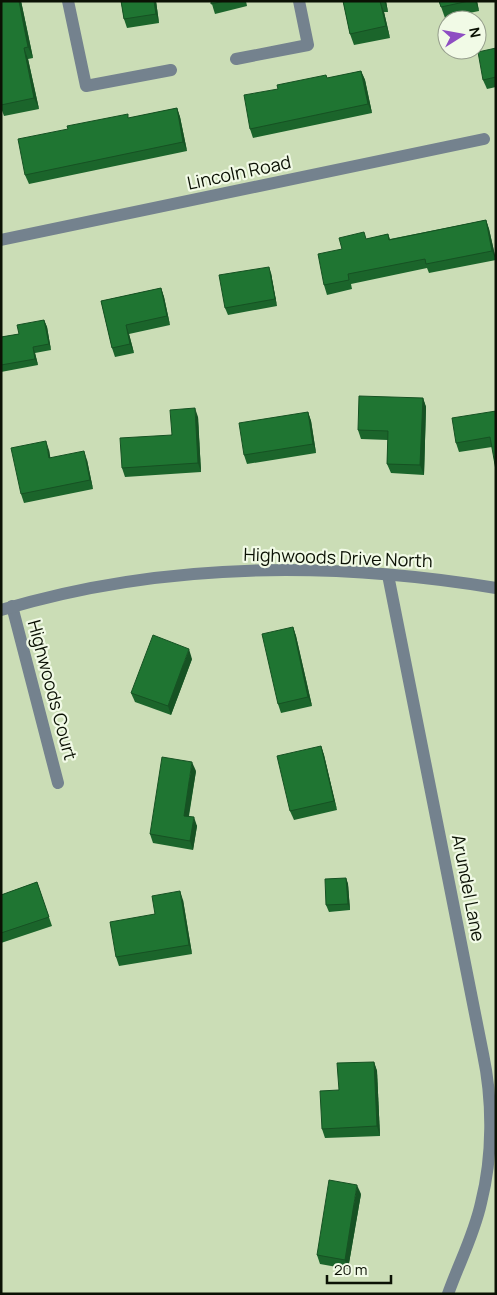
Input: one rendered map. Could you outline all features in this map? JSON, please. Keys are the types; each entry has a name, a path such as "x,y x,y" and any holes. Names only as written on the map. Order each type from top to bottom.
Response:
{"street":[{"path":"68,1 86,86 171,70"},
{"path":"236,59 308,45 299,1"},
{"name":"Lincoln Road","path":"1,240 484,139"},
{"name":"Highwoods Drive North","path":"7,608 100,586 177,575 260,571 309,571 388,575 496,588"},
{"name":"Arundel Lane","path":"388,575 485,1060 489,1091 489,1162 482,1202 466,1251 448,1294"},
{"name":"Highwoods Court","path":"7,608 58,783"}],"building":[{"path":"1,1 19,1 28,47 24,48 34,98 1,105"},
{"path":"121,1 154,1 156,14 124,19"},
{"path":"211,1 225,1 211,4"},
{"path":"343,1 380,1 386,26 350,34"},
{"path":"439,1 469,1 441,7"},
{"path":"496,48 496,77 483,80 479,60 487,60 487,50"},
{"path":"361,71 368,104 250,129 244,95 278,89 277,85 326,75 327,78"},
{"path":"177,108 183,142 25,175 18,139 68,129 67,126 128,114 128,118"},
{"path":"486,220 492,251 426,264 425,259 348,274 349,280 324,285 318,254 342,249 339,238 364,232 366,239 388,234 389,240"},
{"path":"269,267 275,299 225,308 219,275"},
{"path":"161,288 167,316 126,325 130,344 112,348 101,301"},
{"path":"44,320 49,344 33,347 35,359 1,365 1,337 19,334 17,325"},
{"path":"359,396 423,398 420,465 387,464 388,431 358,430"},
{"path":"195,408 198,463 122,468 120,438 172,435 170,410"},
{"path":"496,411 496,470 490,437 456,443 452,418"},
{"path":"308,412 313,444 244,455 239,423"},
{"path":"46,441 49,458 84,451 90,480 21,494 11,448"},
{"path":"293,627 308,697 278,704 262,634"},
{"path":"153,635 189,649 168,706 131,693"},
{"path":"321,746 334,801 290,811 277,756"},
{"path":"162,757 192,762 184,816 194,817 190,841 150,834"},
{"path":"346,878 348,904 326,905 325,879"},
{"path":"37,882 49,917 1,933 1,895"},
{"path":"180,891 189,945 116,957 110,922 155,914 152,896"},
{"path":"374,1062 377,1126 322,1129 320,1091 339,1090 337,1063"},
{"path":"329,1180 357,1185 345,1260 317,1255"}]}
